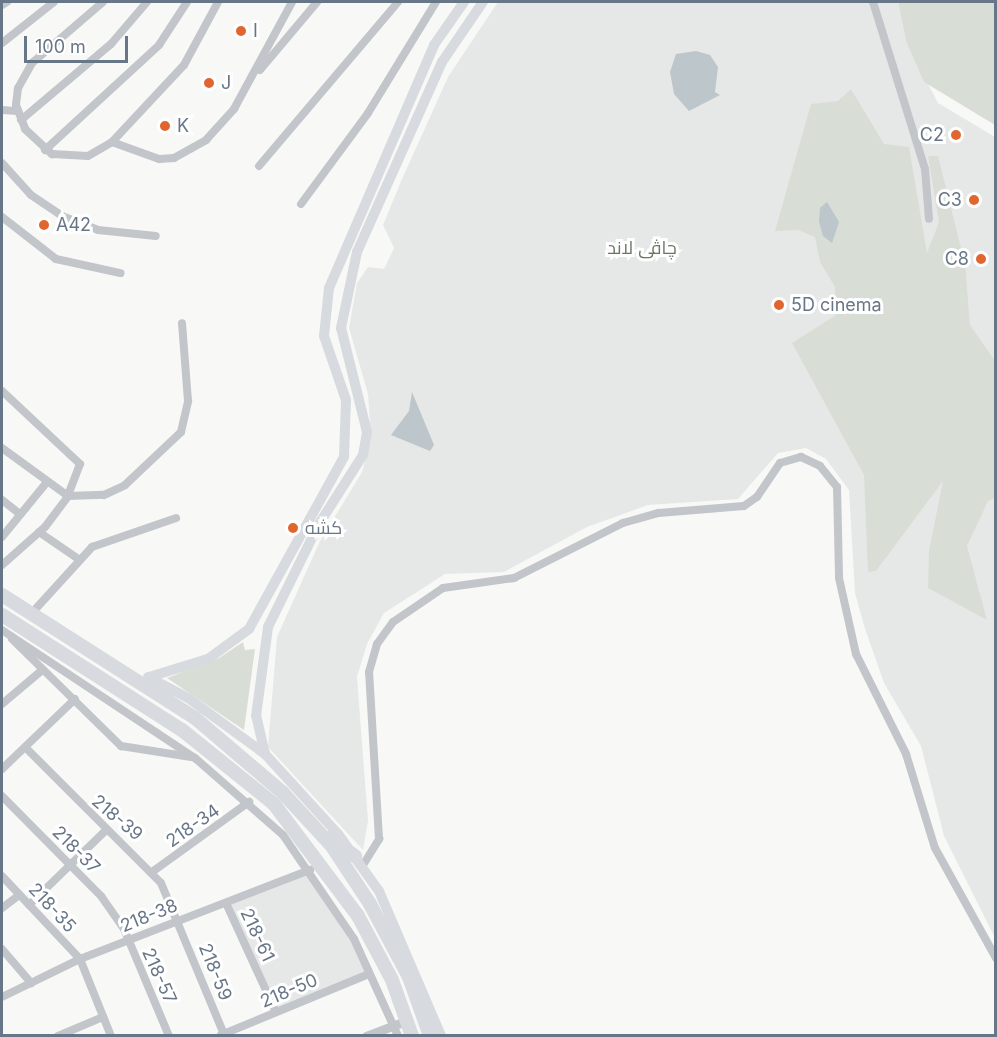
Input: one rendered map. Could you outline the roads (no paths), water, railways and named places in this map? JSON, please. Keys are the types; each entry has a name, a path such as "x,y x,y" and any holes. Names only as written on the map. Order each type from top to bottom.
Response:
{"highway":[{"path":"2,595 128,674 237,750 317,829 359,860"},
{"path":"2,615 6,632 182,730 274,804 349,901 402,1022 412,1035"},
{"path":"237,750 246,739"},
{"path":"317,829 390,939 430,1035"}],"main road":[{"path":"149,677 208,659 244,634 344,457 346,400 324,336 329,288 434,45 464,2"},
{"path":"265,754 256,723 264,644 285,587 363,455 367,432 362,397 340,328 357,252 442,62 483,2"},
{"path":"244,634 264,644"},
{"path":"128,674 149,677 188,698 265,754 359,860 398,929 441,1035"}],"street":[{"path":"2,5 7,2"},
{"path":"2,43 54,2"},
{"path":"103,2 25,71 18,88 18,111 21,120 45,150 80,158 112,142 184,65 218,2"},
{"path":"21,120 111,44 147,2"},
{"path":"45,150 159,45 187,2"},
{"path":"112,142 147,157 174,158 216,132 249,83 292,2"},
{"path":"249,83 317,2"},
{"path":"259,166 398,2"},
{"path":"301,204 357,130 436,2"},
{"path":"873,2 923,160 929,219"},
{"path":"2,110 18,111"},
{"path":"2,163 31,195 62,216 98,230 156,236"},
{"path":"2,217 56,259 120,273"},
{"path":"2,448 68,496 104,495 125,485 181,432 188,401 182,323"},
{"path":"2,391 80,464 68,496 39,532 2,565"},
{"path":"359,860 379,839 369,672 377,644 393,622 444,588 514,578 623,523 659,513 744,506 757,497 780,464 801,458 820,466 837,487 839,578 852,643 906,754 935,848 996,958"},
{"path":"2,537 47,482"},
{"path":"2,500 20,514"},
{"path":"31,614 78,558 109,538 176,518"},
{"path":"39,532 78,558"},
{"path":"6,632 40,671 75,699 121,746 195,758"},
{"path":"6,632 195,758 249,802 310,870 369,974 402,1022"},
{"path":"2,704 40,671"},
{"path":"2,770 75,699"},
{"name":"218-39","path":"25,747 105,831 153,872 178,921"},
{"name":"218-37","path":"2,796 70,865 124,929"},
{"name":"218-34","path":"153,872 249,802"},
{"path":"29,905 105,831"},
{"name":"218-38","path":"2,997 80,960 310,870"},
{"name":"218-35","path":"2,876 80,960"},
{"path":"2,908 19,895"},
{"name":"218-61","path":"226,903 276,1012"},
{"name":"218-59","path":"178,921 222,1035"},
{"name":"218-57","path":"124,929 126,942 169,1035"},
{"path":"2,949 31,983"},
{"path":"80,960 111,1035"},
{"name":"218-50","path":"222,1035 369,974"},
{"path":"58,1035 103,1017"},
{"path":"366,1035 402,1022"},
{"path":"398,1035 402,1022"}],"place":[{"name":"I","path":"241,31"},
{"name":"J","path":"209,83"},
{"name":"K","path":"165,126"},
{"name":"C2","path":"956,135"},
{"name":"C3","path":"974,200"},
{"name":"A42","path":"44,225"},
{"name":"C8","path":"981,259"},
{"name":"5D cinema","path":"779,305"},
{"name":"كشه","path":"293,528"}],"park label":[{"name":"چاڤی لاند","path":"642,248"}]}
